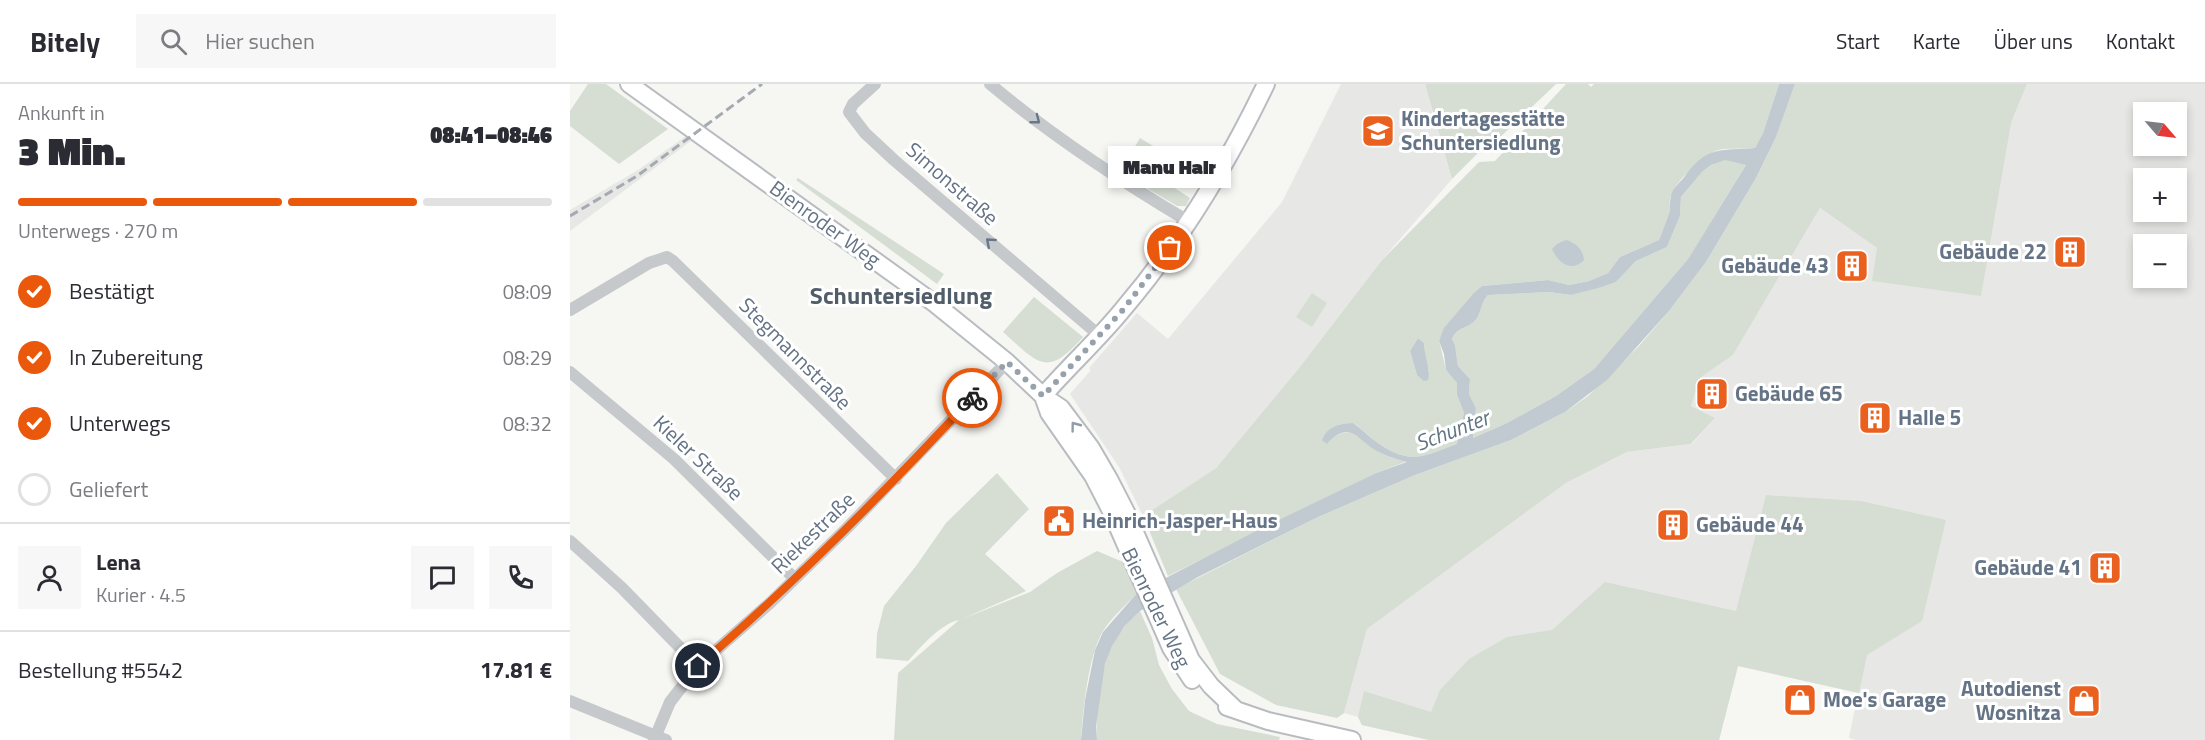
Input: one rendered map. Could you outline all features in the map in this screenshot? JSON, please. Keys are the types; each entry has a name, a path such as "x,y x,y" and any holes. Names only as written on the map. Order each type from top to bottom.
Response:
{"main road":[{"name":"Bienroder Weg","path":"629,84 875,260 1007,362 1043,396 1061,408 1091,448 1122,504 1140,561 1169,625 1201,674 1236,710 1268,722 1325,737 1352,740"},
{"path":"1043,396 1140,290 1188,221 1232,151 1265,84"}],"street":[{"name":"Simonstraße","path":"875,84 853,104 849,112 865,133 1100,336"},
{"path":"990,84 1055,135 1113,176 1188,221"},
{"name":"Stegmannstraße","path":"570,310 649,263 667,257 684,269 811,398 896,479"},
{"name":"Riekestraße","path":"658,739 662,717 675,694 698,666 794,579 896,479 1007,362"},
{"name":"Kieler Straße","path":"570,372 674,459 794,579"},
{"path":"570,541 639,605 698,666"},
{"path":"570,701 658,739"}],"shaded area":[{"path":"588,84 606,84 668,129 619,164 570,126 570,111"},
{"path":"1341,84 1425,84 1452,179 1382,260 1299,368 1216,468 1143,516 1119,467 1070,394 1091,370 1089,368 1137,313 1168,339 1282,202"},
{"path":"1425,84 1556,84 1495,142 1489,142 1452,179"},
{"path":"1566,84 1588,84 1591,87 1594,84 1779,84 1763,133 1755,148 1718,150 1705,157 1691,170 1678,183 1671,195 1670,211 1659,240 1620,257 1608,273 1589,281 1569,285 1548,280 1482,286 1439,340 1446,370 1457,383 1457,395 1464,413 1458,444 1426,455 1409,457 1400,455 1375,441 1353,423 1340,424 1327,444 1340,434 1350,433 1385,455 1408,461 1376,473 1168,576 1143,516 1216,468 1299,368 1382,260 1479,162 1495,161","holes":["1418,338 1424,343 1425,363 1429,371 1417,375 1410,351"]},
{"path":"1779,84 1795,84 1776,137 1756,178 1706,262 1669,311 1607,380 1565,412 1511,440 1415,475 1316,518 1198,577 1140,611 1124,627 1112,646 1105,664 1096,726 1097,740 1081,740 1085,700 1095,650 1103,632 1137,593 1258,530 1376,473 1407,462 1379,452 1352,433 1341,433 1327,444 1322,440 1334,427 1353,423 1375,441 1400,455 1409,457 1426,455 1457,444 1464,413 1457,395 1457,383 1446,370 1444,354 1439,341 1444,328 1473,294 1482,286 1548,280 1569,285 1589,281 1608,273 1620,257 1659,240 1670,211 1672,192 1693,166 1708,154 1724,150 1755,148 1763,133","holes":["1725,160 1746,165 1688,259 1594,369 1556,396 1507,423 1473,438 1476,408 1469,394 1470,379 1458,366 1452,339 1457,332 1474,322 1488,295 1549,292 1571,295 1616,282 1636,261 1667,247 1680,216 1681,197 1702,172 1711,165"]},
{"path":"1795,84 2027,84 2011,123 1981,296 1872,281 1877,248 1820,208 1733,355 1700,378 1691,406 1715,418 1691,444 1627,452 1566,483 1367,629 1344,713 1337,718 1276,705 1220,674 1176,589 1316,518 1415,475 1511,440 1565,412 1588,396 1639,346 1706,262 1756,178 1776,137"},
{"path":"2027,84 2205,84 2205,740 1856,740 1849,738 1858,693 1738,666 1719,740 1429,740 1362,725 1358,717 1344,713 1367,629 1566,483 1627,452 1692,444 1715,418 1691,406 1700,378 1733,355 1820,208 1877,248 2011,123"},
{"path":"686,136 691,141 570,231 570,210 638,170"},
{"path":"1140,138 1186,166 1173,187 1190,198 1186,206 1177,206 1120,172"},
{"path":"1725,159 1746,165 1688,259 1594,369 1556,396 1507,423 1473,438 1476,408 1469,394 1470,379 1458,366 1452,339 1457,332 1474,322 1488,295 1549,292 1571,295 1616,282 1636,261 1667,247 1680,216 1681,197 1702,172"},
{"path":"798,178 944,274 937,284 796,180"},
{"path":"1566,240 1581,250 1584,260 1575,266 1566,265 1552,249"},
{"path":"1312,293 1327,303 1312,327 1296,317"},
{"path":"1034,297 1083,337 1060,358 1051,362 1042,362 1034,358 1003,332"},
{"path":"1418,338 1424,343 1428,368 1428,380 1424,381 1417,375 1410,351"},
{"path":"997,473 1029,509 985,554 1026,591 962,619 1030,592 1057,573 1097,551 1123,562 1137,593 1103,631 1098,642 1087,684 1081,740 894,740 898,673 959,620 938,631 908,661 876,658 877,634 884,606 946,523"},
{"path":"1766,495 1861,501 1946,520 1922,621 1867,655 1859,693 1738,666 1719,740 1429,740 1362,725 1358,717 1364,691 1431,712 1440,690 1469,659 1507,637 1552,630 1605,582 1736,611"},
{"path":"1140,611 1152,638 1159,665 1172,689 1189,711 1217,724 1280,737 1279,740 1097,740 1099,693 1107,658 1117,637"}],"railway":[{"path":"570,216 637,176 762,84"}],"way so far":[{"path":"972,398 1007,362 1043,396 1123,310 1170,248"}],"place":[{"name":"Kindertagesstätte Schuntersiedlung","path":"1378,131"},
{"name":"Manu Hair","path":"1170,248"},
{"name":"Gebäude 22","path":"2070,252"},
{"name":"Gebäude 43","path":"1852,266"},
{"name":"Gebäude 65","path":"1712,394"},
{"name":"Halle 5","path":"1875,418"},
{"name":"Heinrich-Jasper-Haus","path":"1059,521"},
{"name":"Gebäude 44","path":"1673,525"},
{"name":"Gebäude 41","path":"2105,568"},
{"name":"Moe's Garage","path":"1800,700"},
{"name":"Autodienst Wosnitza","path":"2084,701"}],"district":[{"name":"Schuntersiedlung","path":"901,296"}],"route":[{"path":"698,666 770,603 847,528 972,398"}],"water label":[{"name":"Schunter","path":"1452,430"}]}
